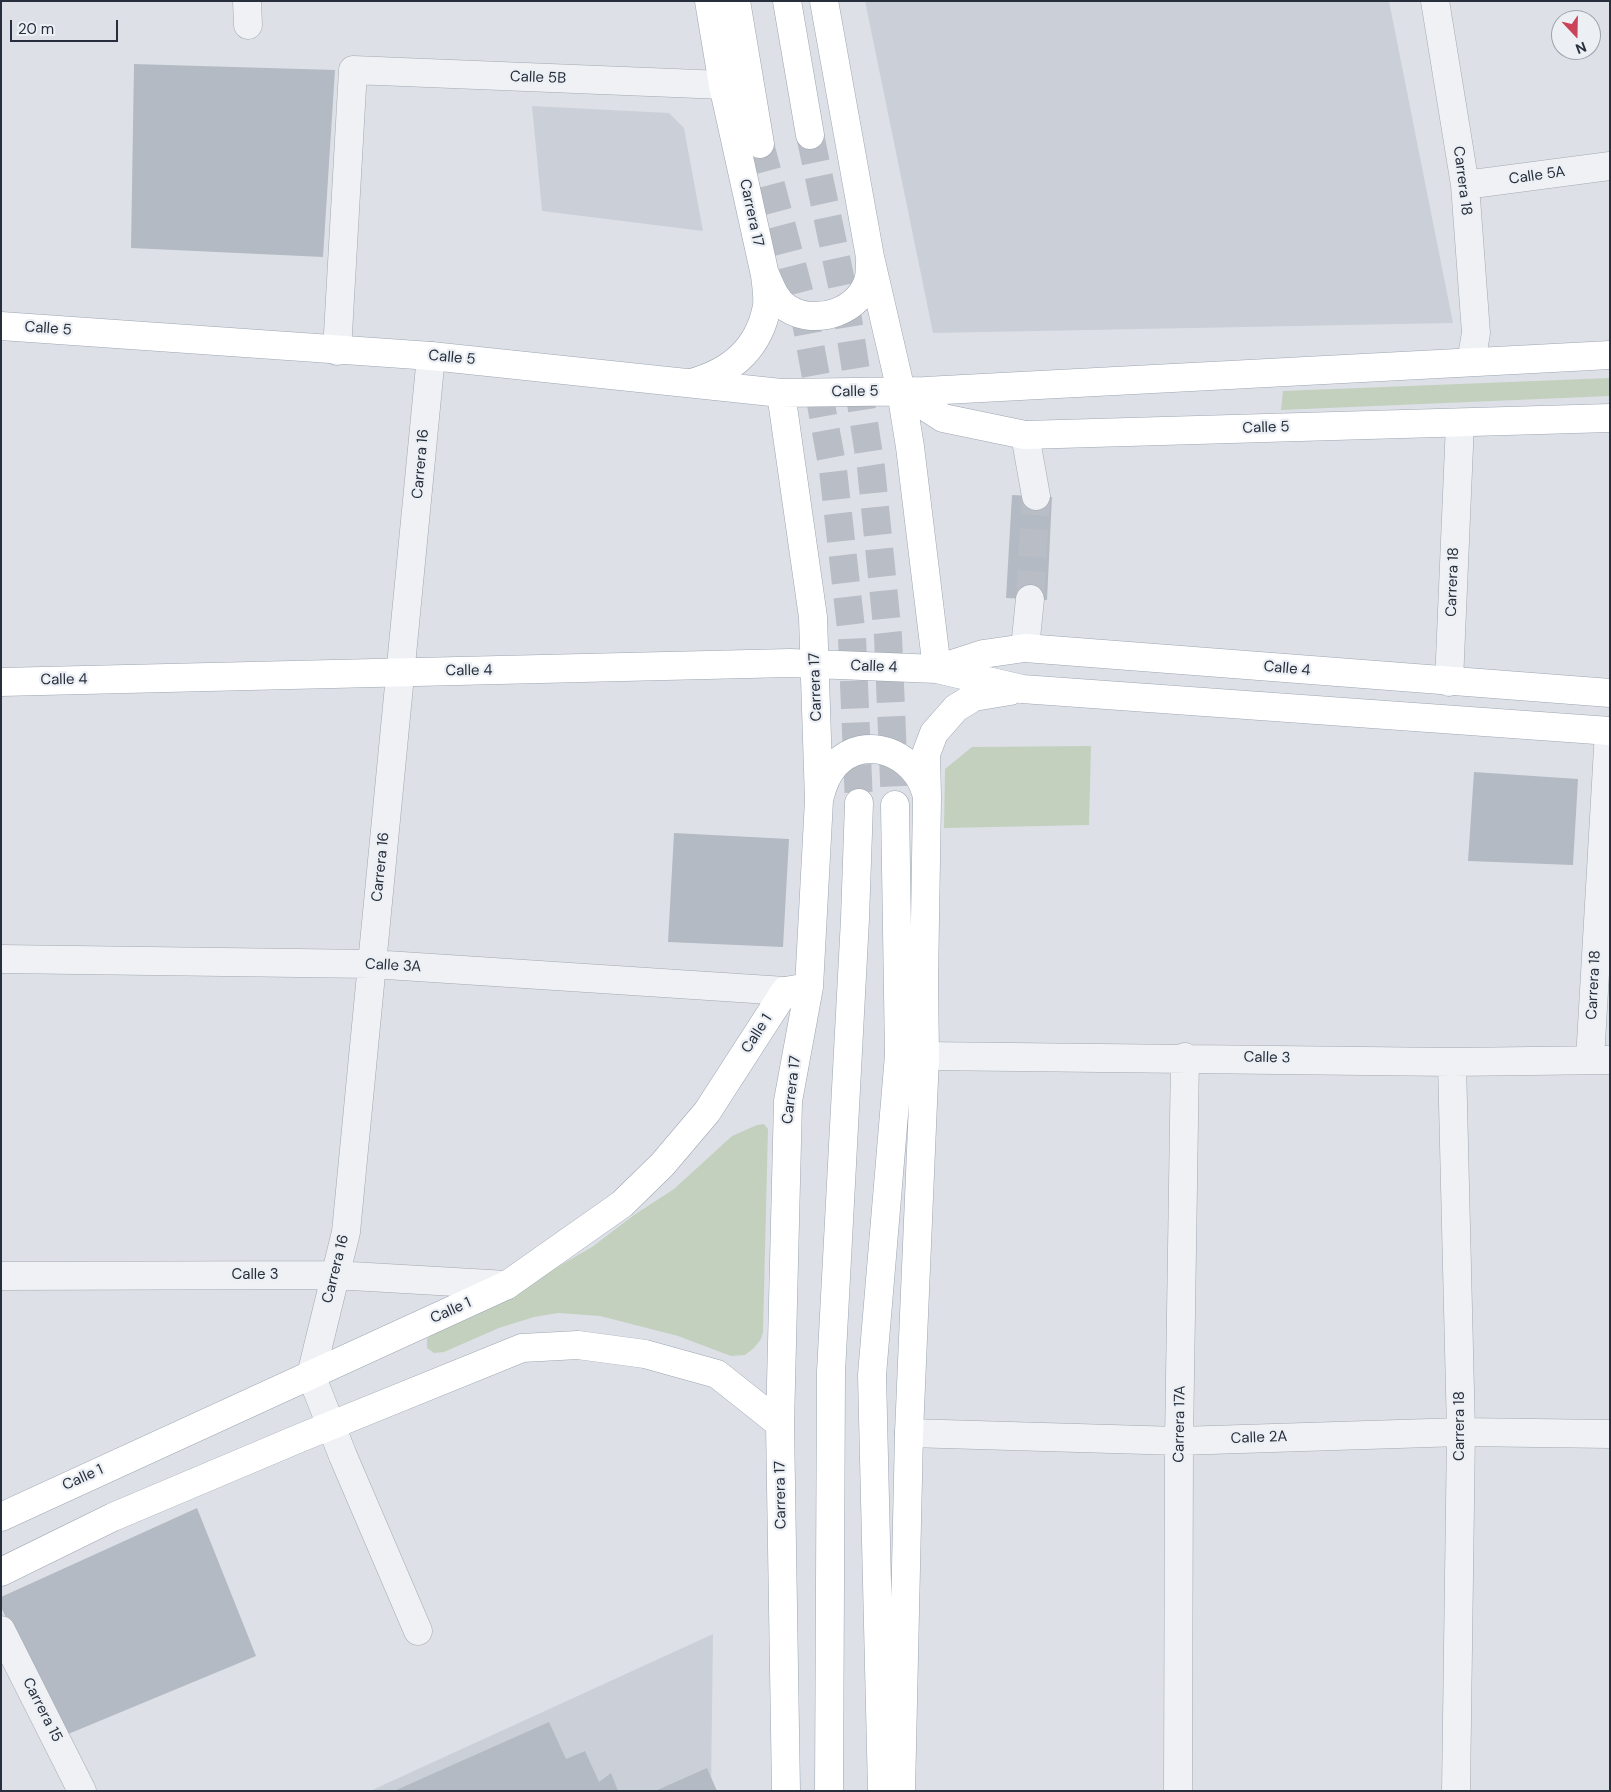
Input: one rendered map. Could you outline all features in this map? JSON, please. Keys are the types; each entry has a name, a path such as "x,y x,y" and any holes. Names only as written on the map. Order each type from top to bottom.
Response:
{"main road":[{"name":"Carrera 17","path":"685,384 714,376 738,360 757,336 767,305 765,275 723,86 709,1"},
{"path":"736,1 760,144"},
{"path":"787,1 810,135"},
{"path":"824,1 870,257 901,391 910,447 937,669"},
{"path":"765,275 773,294 787,308 805,316 826,316 845,309 860,296 869,278 870,257"},
{"name":"Calle 5","path":"1,326 337,351 431,356 781,393 901,391 1610,355"},
{"name":"Calle 5","path":"901,391 944,418 1025,435 1610,418"},
{"name":"Carrera 17","path":"781,393 813,617 818,800 797,989 788,1101 780,1424 786,1791"},
{"name":"Calle 4","path":"937,669 983,654 1025,648 1610,693"},
{"name":"Calle 4","path":"1,682 790,663 937,669 1022,689 1609,731"},
{"path":"902,1791 908,1433 925,1056 926,754 934,733 956,708 974,696 1022,689"},
{"path":"818,800 824,780 836,764 853,753 873,749 893,753 910,763 922,779 927,798"},
{"path":"829,1791 831,1372 855,919 859,804"},
{"path":"882,1791 872,1375 899,1055 895,805"},
{"name":"Calle 1","path":"1,1517 508,1285 622,1204 662,1164 707,1112 797,989"},
{"path":"1,1572 113,1517 522,1348 578,1344 645,1354 716,1374 780,1424"}],"street":[{"name":"Carrera 18","path":"1435,1 1465,185 1476,333 1471,362"},
{"name":"Calle 5B","path":"337,351 353,70 723,86"},
{"name":"Calle 5A","path":"1465,185 1610,166"},
{"name":"Carrera 16","path":"311,1375 346,1232 371,964 402,672 431,356"},
{"name":"Carrera 18","path":"1449,682 1460,422"},
{"path":"1025,435 1036,496"},
{"path":"1025,648 1030,599"},
{"name":"Carrera 18","path":"1600,1060 1609,731"},
{"name":"Calle 3A","path":"1,959 371,964 797,989"},
{"name":"Calle 3","path":"925,1056 1185,1057 1452,1062 1600,1060"},
{"name":"Carrera 17A","path":"1178,1791 1179,1441 1185,1057"},
{"name":"Carrera 18","path":"1452,1062 1461,1432 1456,1791"},
{"name":"Calle 3","path":"1,1276 334,1275 508,1285"},
{"path":"311,1375 330,1426 418,1631"},
{"name":"Calle 2A","path":"908,1433 1179,1441 1461,1432 1610,1434"},
{"name":"Carrera 15","path":"1,1630 82,1791"}],"shaded area":[{"path":"865,1 1389,1 1453,323 933,333"},
{"path":"532,106 669,113 684,128 703,231 542,211"},
{"path":"713,1634 711,1791 370,1791"}],"green space":[{"path":"1610,378 1610,396 1281,410 1283,391"},
{"path":"1091,746 1089,825 944,828 945,769 972,747"},
{"path":"764,1124 768,1129 763,1332 761,1339 754,1348 745,1355 731,1356 678,1336 600,1316 558,1313 534,1317 499,1328 444,1352 434,1353 427,1348 427,1339 436,1330 507,1296 592,1247 634,1215 674,1189 732,1136 757,1125"}],"building":[{"path":"134,64 335,70 323,257 131,248"},
{"path":"1012,495 1052,497 1047,600 1006,598"},
{"path":"1474,772 1578,779 1573,865 1468,861"},
{"path":"674,833 789,839 783,947 668,942"},
{"path":"197,1508 256,1656 61,1737 1,1607 1,1597"},
{"path":"549,1722 566,1759 585,1751 599,1782 611,1773 618,1791 394,1791"},
{"path":"707,1768 717,1791 655,1791"}],"tunnel":[{"path":"810,135 845,300 871,468 888,636 895,805"},
{"path":"760,144 803,306 833,470 852,637 859,803"},
{"path":"1030,599 1036,496"}]}
